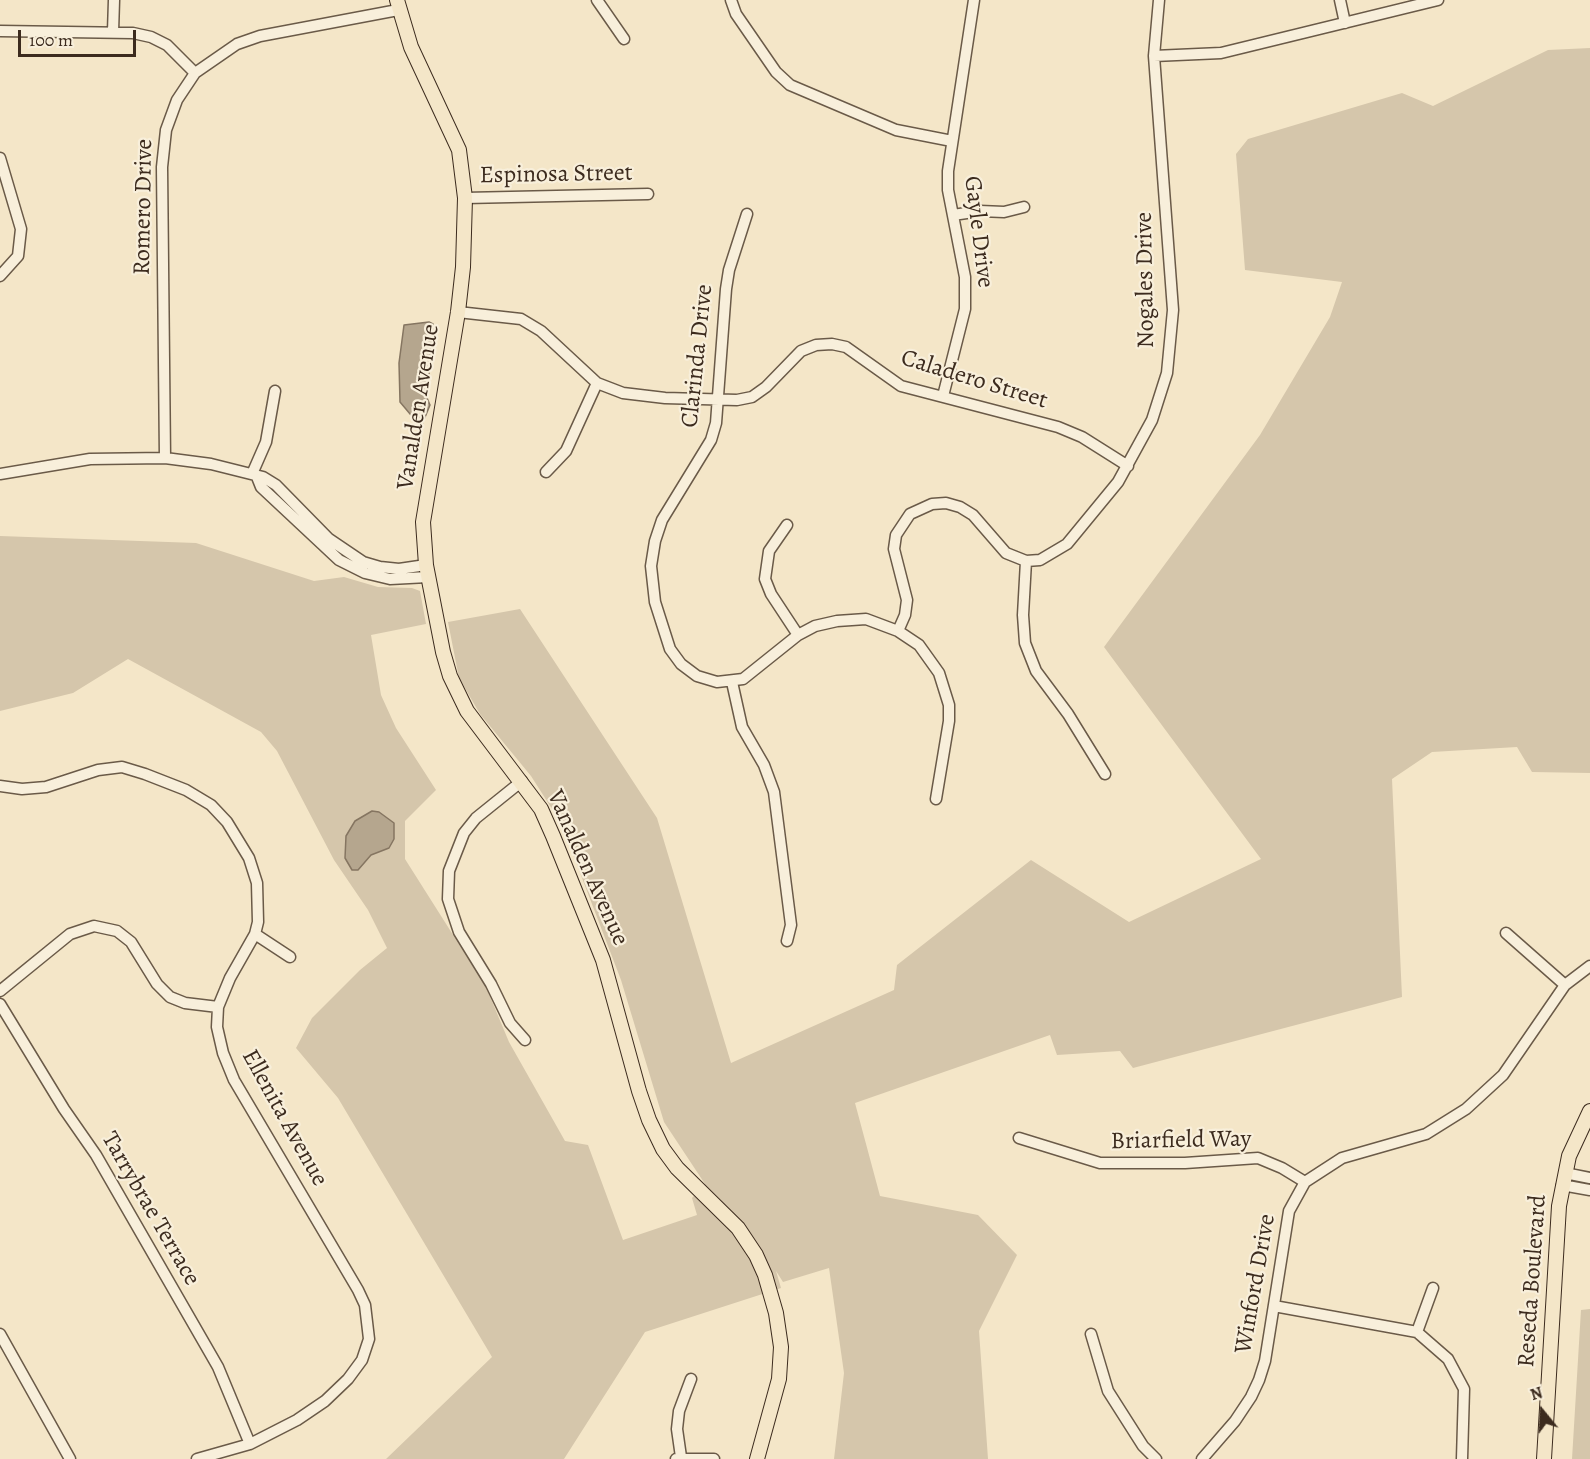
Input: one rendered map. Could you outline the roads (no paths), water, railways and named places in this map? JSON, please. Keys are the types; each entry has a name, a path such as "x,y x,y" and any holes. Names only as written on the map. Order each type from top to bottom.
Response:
{"main road":[{"name":"Vanalden Avenue","path":"398,5 411,47 459,150 465,198 464,267 423,522 427,571 450,676 467,711 541,809 603,960 649,1119 663,1149 677,1168 738,1228 756,1255 765,1275 776,1313 781,1347 779,1379 757,1459"},
{"name":"Reseda Boulevard","path":"1544,1459 1564,1179 1574,1141 1590,1111"}],"street":[{"path":"113,32 114,0"},
{"path":"597,0 624,39"},
{"path":"730,0 736,14 776,72 790,85 896,130 952,141"},
{"name":"Gayle Drive","path":"943,396 966,309 965,277 953,215 948,171 974,0"},
{"name":"Nogales Drive","path":"1026,561 1047,557 1067,544 1128,466 1147,431 1167,372 1172,329 1172,294 1154,56 1159,0"},
{"path":"1340,0 1345,23"},
{"path":"1154,56 1221,53 1438,0"},
{"name":"Romero Drive","path":"165,458 162,168 166,130 177,100 195,73 237,44 260,36 398,5"},
{"path":"0,31 113,32 151,37 167,45 195,73"},
{"path":"0,159 21,236 18,256 0,276"},
{"name":"Espinosa Street","path":"465,198 648,194"},
{"path":"953,215 980,211 1004,212 1024,207"},
{"name":"Clarinda Drive","path":"732,682 717,682 697,676 681,664 670,649 652,588 655,541 662,520 711,440 716,423 729,270 747,214"},
{"name":"Caladero Street","path":"458,312 510,317 530,323 597,383 623,393 666,398 738,400 752,397 766,387 801,351 832,344 858,352 888,379 901,386 1058,427 1082,437 1128,466"},
{"path":"546,472 566,451 597,383"},
{"path":"254,476 266,442 275,391"},
{"path":"0,474 90,459 165,458 212,464 254,476 261,487 339,560 365,573 390,579 427,571"},
{"path":"898,631 905,615 907,600 895,561 896,536 901,524 921,508 946,503 960,507 973,515 1006,553 1026,561 1023,615 1025,644 1036,670 1068,714 1105,774"},
{"path":"788,525 769,550 765,579 771,594 798,635"},
{"path":"787,941 791,925 774,792 764,765 742,727 732,682 754,673 798,635 815,626 837,621 866,619 898,631 918,645 931,660 945,687 949,705 949,721 936,799"},
{"name":"Ellenita Avenue","path":"0,786 22,789 46,787 98,770 122,767 146,774 203,800 227,822 249,858 257,883 258,922 255,934 230,978 218,1007 221,1044 234,1080 358,1290 369,1323 369,1339 362,1360 348,1379 297,1420 250,1444"},
{"path":"522,781 476,818 464,832 449,871 448,899 459,932 510,1023 525,1040"},
{"path":"0,991 70,934 94,926 117,931 131,942 157,984 170,997 185,1003 218,1007"},
{"path":"1506,933 1565,986"},
{"path":"255,934 290,957"},
{"name":"Winford Drive","path":"1202,1459 1251,1397 1265,1361 1289,1211 1305,1182 1342,1158 1426,1134 1466,1109 1503,1075 1565,986 1590,966"},
{"name":"Tarrybrae Terrace","path":"0,1004 64,1109 96,1155 212,1357 250,1444"},
{"name":"Briarfield Way","path":"1020,1138 1100,1163 1185,1163 1258,1158 1282,1168 1305,1182"},
{"path":"1564,1179 1590,1178"},
{"path":"1564,1179 1590,1190"},
{"path":"1417,1332 1433,1288"},
{"path":"1274,1306 1417,1332 1448,1359 1464,1389 1462,1459"},
{"path":"0,1334 70,1459"},
{"path":"1091,1334 1108,1391 1143,1446 1156,1459"},
{"path":"691,1379 678,1420 678,1458 714,1459"},
{"path":"197,1459 250,1444"}]}
